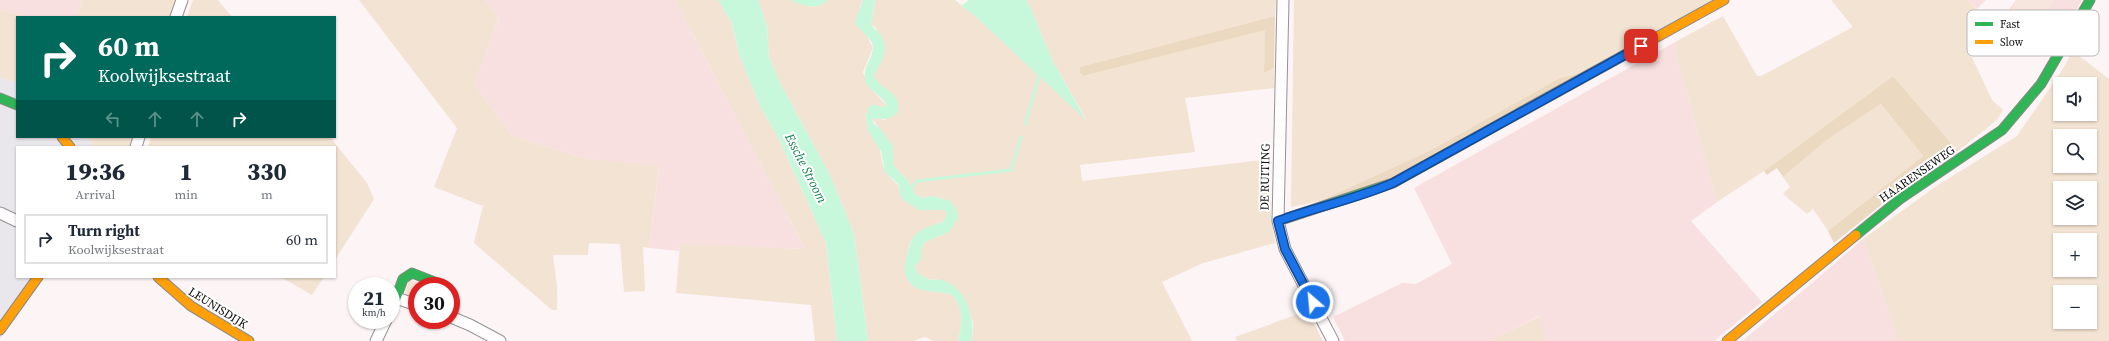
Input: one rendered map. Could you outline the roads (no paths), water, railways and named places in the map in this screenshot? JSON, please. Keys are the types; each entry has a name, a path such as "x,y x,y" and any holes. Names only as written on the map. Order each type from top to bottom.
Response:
{"street":[{"path":"176,16 182,0"},
{"name":"DE RUITING","path":"1283,0 1278,221 1285,249 1333,341"},
{"path":"1278,221 1319,207 1373,192 1393,183 1724,0"},
{"name":"HAARENSEWEG","path":"2084,10 2090,0"},
{"name":"HAARENSEWEG","path":"1727,341 1890,207 1990,139 2006,126 2041,84 2057,56"},
{"path":"0,98 16,105"},
{"path":"63,138 69,146"},
{"path":"0,213 16,221"},
{"path":"400,287 403,279 412,274 420,277"},
{"path":"0,330 37,278"},
{"name":"LEUNISDIJK","path":"159,278 191,306 250,341"},
{"path":"460,321 500,341"},
{"path":"376,341 382,329"}],"water":[{"name":"Essche Stroom","path":"718,0 758,0 767,26 769,57 780,83 830,175 854,234 868,341 837,341 826,243 778,137 760,106 739,54 732,23"},
{"path":"790,0 828,0 819,5 805,6"},
{"path":"863,0 875,0 871,25 882,37 885,49 882,61 874,75 882,86 895,96 898,106 896,114 889,118 872,119 874,124 880,128 893,146 893,164 907,179 915,194 922,198 932,196 951,201 956,209 958,218 949,232 925,242 921,250 921,259 915,266 917,273 930,280 941,280 958,290 965,299 972,320 973,331 971,341 958,341 961,313 954,297 947,293 924,290 913,286 905,275 906,259 909,247 915,235 925,229 943,222 947,213 944,210 919,210 902,199 898,184 885,172 881,151 868,131 866,115 870,106 875,105 884,107 886,105 866,82 865,71 873,48 870,40 855,22"},
{"path":"969,0 1027,0 1053,62 1086,120 974,15 961,6"}],"waterway":[{"path":"1025,124 1039,77"},
{"path":"911,189 917,181 1011,170 1021,137"}]}
